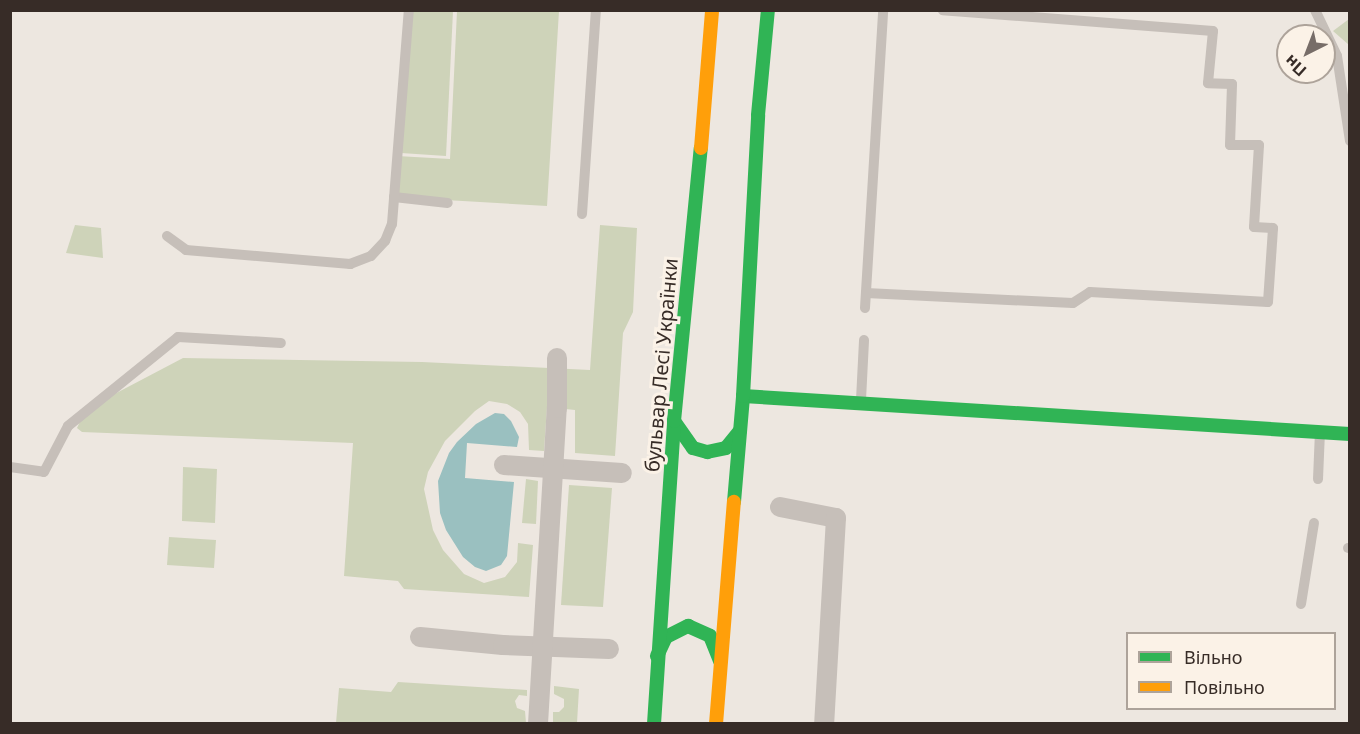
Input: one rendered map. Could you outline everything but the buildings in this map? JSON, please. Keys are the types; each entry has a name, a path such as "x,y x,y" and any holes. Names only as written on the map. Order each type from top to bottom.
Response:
{"main road":[{"name":"бульвар Лесі Українки","path":"654,723 674,421 695,222 712,10"},
{"path":"716,723 743,396 758,115 768,10"},
{"path":"743,396 861,401 1350,434"},
{"path":"674,421 693,448 707,452 726,448 740,430"},
{"path":"657,656 666,637 679,628 688,626 696,627 710,636 720,662"}],"street":[{"path":"538,723 557,358"},
{"path":"504,465 622,473"},
{"path":"780,507 836,518 824,723"},
{"path":"420,637 503,645 609,649"}],"lane":[{"path":"167,236 186,250 350,264 371,256 385,241 392,224 409,10"},
{"path":"582,214 596,10"},
{"path":"865,308 883,10"},
{"path":"866,293 1073,303 1090,292 1268,302 1273,228 1254,227 1259,146 1230,145 1232,84 1208,83 1213,31 943,10"},
{"path":"1316,10 1337,56 1350,141"},
{"path":"394,197 448,203"},
{"path":"10,467 44,472 68,426 178,337 281,342"},
{"path":"861,401 864,340"},
{"path":"1318,479 1320,432"},
{"path":"1301,604 1316,545 1314,523"}],"green space":[{"path":"411,11 453,11 446,156 401,153"},
{"path":"457,11 559,11 547,206 394,197 397,156 450,159"},
{"path":"1349,19 1349,45 1336,34 1336,29"},
{"path":"75,225 101,228 103,258 66,253"},
{"path":"600,225 637,228 633,312 623,333 615,456 575,453 575,410 547,407 544,451 529,450 528,424 520,412 507,404 489,401 475,411 445,441 428,472 424,489 433,530 443,550 464,574 484,583 505,577 517,562 518,543 533,545 529,597 404,589 398,581 344,576 353,443 82,432 77,428 86,409 183,358 422,362 590,370"},
{"path":"183,467 217,469 215,523 182,521"},
{"path":"526,479 538,481 536,524 522,523"},
{"path":"569,485 612,488 603,607 561,605"},
{"path":"169,537 216,540 214,568 167,565"},
{"path":"398,682 527,690 527,696 519,695 515,701 517,708 525,711 526,723 336,723 339,688 391,692"},
{"path":"554,686 579,689 577,723 553,723 553,712 559,712 564,707 564,699 554,694"}],"water":[{"path":"495,413 504,414 511,421 519,437 517,447 467,443 465,478 514,482 507,556 501,565 486,571 475,567 463,557 446,530 440,513 438,481 449,453 457,442 476,424"}],"traffic: fast":[{"path":"734,502 743,396 758,115 768,10"},
{"path":"654,724 674,421 701,148"},
{"path":"743,396 1350,434"},
{"path":"674,421 693,448 707,452 726,448 740,431"},
{"path":"657,656 666,637 688,626 710,636 720,661"}],"traffic: slow":[{"path":"701,148 712,10"},
{"path":"716,724 734,502"}]}
